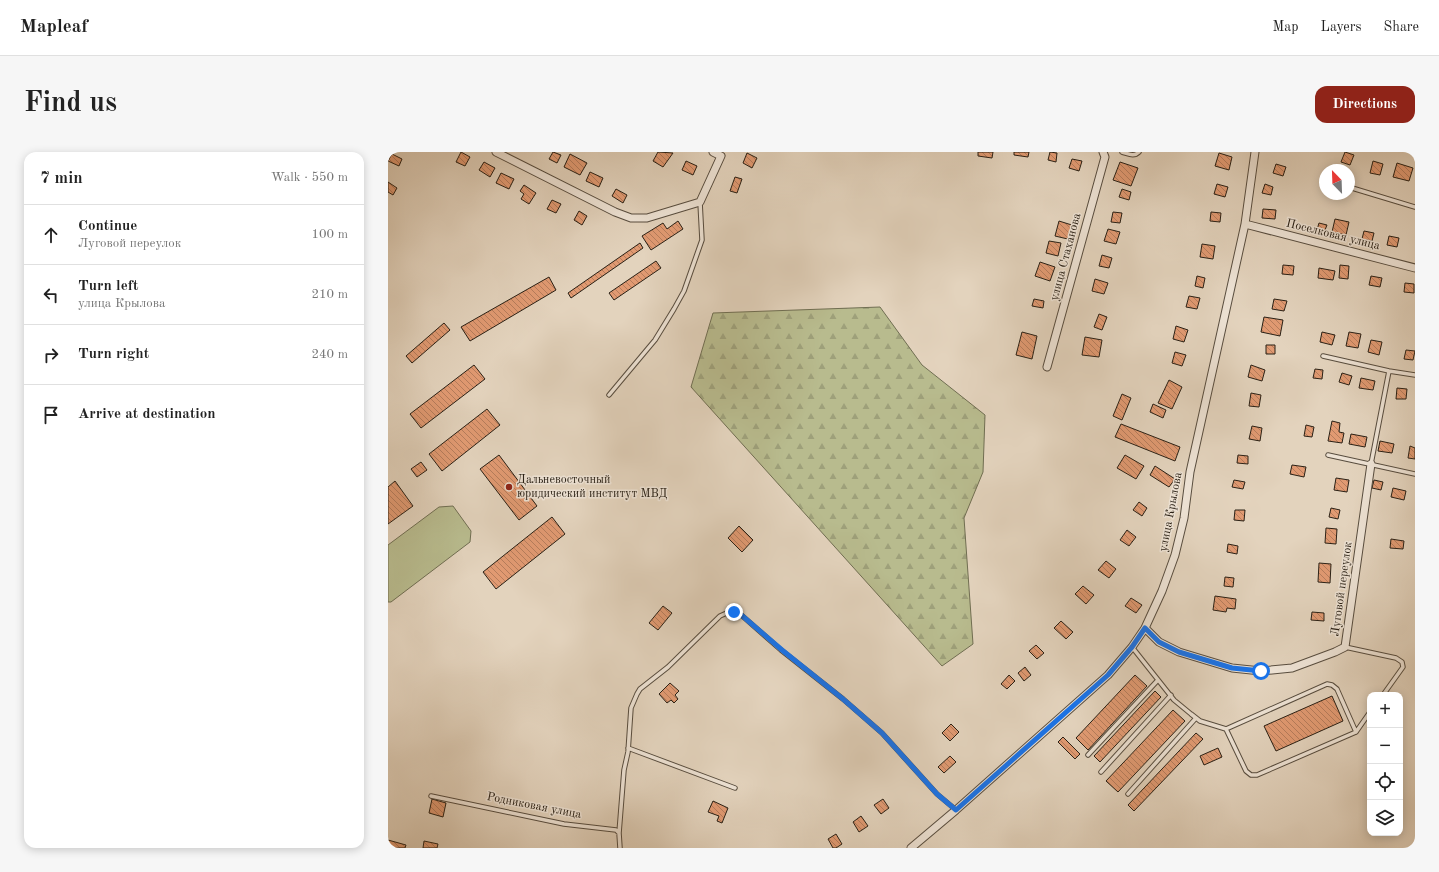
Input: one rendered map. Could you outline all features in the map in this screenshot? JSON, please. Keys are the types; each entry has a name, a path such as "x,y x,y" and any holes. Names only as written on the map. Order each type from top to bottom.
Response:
{"street":[{"path":"496,152 615,212 631,218 647,218 700,202 722,154 713,152"},
{"name":"улица Стаханова","path":"1047,367 1105,157 1103,152"},
{"name":"улица Крылова","path":"912,848 1103,680 1132,647 1145,628 1162,591 1175,555 1184,518 1190,472 1245,224 1255,152"},
{"name":"Поселковая улица","path":"1245,224 1415,268"},
{"name":"Луговой переулок","path":"1145,628 1159,642 1179,652 1232,668 1261,671 1292,668 1345,647 1371,464"}],"lane":[{"path":"1122,152 1131,155 1135,155 1140,152"},
{"path":"1355,189 1415,207"},
{"path":"609,395 655,340 684,291 702,240 700,202"},
{"path":"1323,356 1389,371 1415,375"},
{"name":"Луговой переулок","path":"1371,464 1389,371"},
{"path":"1328,455 1415,474"},
{"path":"620,848 619,833 631,708 640,689 668,668 720,616 729,612 739,613 882,733 937,794 956,810"},
{"path":"1132,647 1171,696 1200,721 1226,729 1327,684 1332,685 1337,689 1356,732"},
{"path":"1345,647 1396,658 1402,662 1403,667 1385,692"},
{"path":"1088,755 1158,680"},
{"path":"1101,772 1171,696"},
{"path":"1226,729 1246,771 1251,775 1257,775 1356,732 1367,716"},
{"path":"1128,794 1196,718"},
{"path":"628,748 735,788"},
{"name":"Родниковая улица","path":"430,796 564,824 616,830 619,833"}],"green space":[{"path":"880,307 922,365 985,415 983,472 964,518 973,644 942,666 691,387 713,313"},
{"path":"453,506 471,531 470,542 391,602 388,602 388,545 439,507"}],"building":[{"path":"461,152 470,157 465,166 456,162"},
{"path":"553,152 561,155 557,163 549,159"},
{"path":"658,152 673,153 663,167 653,161"},
{"path":"978,152 993,152 992,158 978,156"},
{"path":"1014,152 1029,152 1028,157 1014,155"},
{"path":"1050,152 1057,153 1056,162 1048,160"},
{"path":"1345,152 1354,155 1350,164 1341,162"},
{"path":"747,153 757,158 752,168 743,163"},
{"path":"1219,153 1232,157 1229,170 1215,166"},
{"path":"392,154 402,159 399,166 388,161"},
{"path":"570,154 587,163 580,175 564,167"},
{"path":"1072,159 1082,161 1079,171 1069,168"},
{"path":"686,161 697,166 693,175 682,170"},
{"path":"1373,161 1383,164 1380,175 1370,173"},
{"path":"484,162 495,168 490,177 479,170"},
{"path":"1120,162 1138,168 1131,186 1113,180"},
{"path":"1397,163 1413,168 1409,181 1393,177"},
{"path":"1276,164 1286,167 1283,176 1273,173"},
{"path":"590,172 603,178 599,187 586,181"},
{"path":"501,173 514,179 509,189 496,183"},
{"path":"735,177 742,179 737,193 730,191"},
{"path":"388,182 397,188 393,195 388,192"},
{"path":"1217,184 1228,187 1225,197 1214,194"},
{"path":"1265,184 1273,187 1271,195 1262,193"},
{"path":"524,185 536,193 529,204 521,199 524,194 520,191"},
{"path":"616,189 627,195 623,203 612,196"},
{"path":"1122,189 1131,192 1129,200 1119,197"},
{"path":"552,200 561,204 556,213 547,209"},
{"path":"1263,209 1276,210 1275,219 1262,218"},
{"path":"579,211 587,216 582,225 574,220"},
{"path":"1113,212 1122,213 1120,223 1111,222"},
{"path":"1211,212 1221,213 1220,222 1210,221"},
{"path":"1335,219 1349,222 1346,235 1332,232"},
{"path":"678,221 683,229 651,250 642,236 663,223 667,229"},
{"path":"1059,221 1075,226 1072,240 1055,236"},
{"path":"1319,223 1327,225 1323,235 1316,233"},
{"path":"1108,229 1120,232 1116,244 1104,241"},
{"path":"1364,231 1374,233 1372,241 1362,239"},
{"path":"1389,236 1399,238 1397,247 1387,245"},
{"path":"1049,241 1061,243 1058,256 1046,253"},
{"path":"640,243 643,248 571,298 568,293"},
{"path":"1202,244 1215,246 1213,259 1200,257"},
{"path":"1102,255 1112,258 1109,268 1099,266"},
{"path":"656,261 661,268 614,300 609,293"},
{"path":"1040,262 1055,267 1050,281 1035,276"},
{"path":"1283,265 1294,266 1293,275 1282,274"},
{"path":"1340,265 1349,266 1348,279 1339,278"},
{"path":"1319,268 1335,271 1333,280 1318,278"},
{"path":"1197,276 1205,278 1203,288 1195,286"},
{"path":"1371,276 1382,278 1380,287 1369,285"},
{"path":"549,277 556,290 470,341 461,327"},
{"path":"1095,279 1108,283 1104,294 1092,291"},
{"path":"1405,283 1414,284 1414,293 1404,292"},
{"path":"1189,296 1200,298 1197,309 1186,307"},
{"path":"1034,299 1044,301 1043,308 1032,306"},
{"path":"1274,299 1287,301 1284,311 1272,309"},
{"path":"1099,314 1107,317 1102,330 1094,327"},
{"path":"1264,317 1283,320 1280,336 1261,332"},
{"path":"444,323 450,330 412,363 406,356"},
{"path":"1176,326 1188,330 1184,342 1173,339"},
{"path":"1022,332 1037,336 1032,359 1016,355"},
{"path":"1322,332 1335,335 1332,345 1320,342"},
{"path":"1349,332 1361,334 1358,348 1346,346"},
{"path":"1085,337 1102,340 1099,357 1082,355"},
{"path":"1371,340 1382,342 1379,355 1368,352"},
{"path":"1266,345 1275,345 1275,354 1266,354"},
{"path":"1406,350 1415,351 1413,360 1404,359"},
{"path":"1175,352 1186,355 1182,366 1172,363"},
{"path":"474,365 485,379 421,428 410,414"},
{"path":"1251,365 1265,370 1262,381 1248,377"},
{"path":"1315,369 1323,370 1322,379 1313,378"},
{"path":"1342,373 1352,376 1349,385 1339,382"},
{"path":"1361,378 1375,381 1373,390 1359,388"},
{"path":"1169,380 1182,387 1172,409 1158,403"},
{"path":"1397,388 1407,389 1406,399 1396,399"},
{"path":"1251,393 1261,395 1259,407 1249,406"},
{"path":"1122,394 1131,398 1122,420 1113,416"},
{"path":"1153,404 1166,410 1163,418 1150,412"},
{"path":"487,409 500,425 442,471 429,454"},
{"path":"1332,421 1340,423 1339,432 1344,433 1342,443 1328,441"},
{"path":"1121,424 1180,447 1175,461 1115,437"},
{"path":"1306,425 1314,427 1312,437 1304,436"},
{"path":"1252,426 1262,428 1260,441 1249,439"},
{"path":"1351,434 1367,437 1365,447 1349,444"},
{"path":"1380,441 1394,444 1392,453 1378,451"},
{"path":"1410,446 1415,448 1415,459 1408,458"},
{"name":"Дальневосточный юридический институт МВД","path":"499,455 537,506 519,520 480,469"},
{"path":"1125,455 1144,466 1136,479 1117,468"},
{"path":"1238,455 1248,456 1248,464 1237,463"},
{"path":"421,462 427,470 417,477 411,469"},
{"path":"1292,465 1306,467 1304,477 1290,474"},
{"path":"1155,466 1175,479 1169,487 1150,475"},
{"path":"1336,478 1349,480 1347,492 1334,490"},
{"path":"1234,480 1245,482 1243,489 1232,487"},
{"path":"1374,480 1383,482 1381,490 1372,488"},
{"path":"395,481 413,506 388,524 388,487"},
{"path":"1393,488 1406,491 1404,500 1391,497"},
{"path":"1139,502 1147,508 1142,516 1133,510"},
{"path":"1331,508 1340,510 1338,519 1329,517"},
{"path":"1235,510 1245,510 1244,521 1234,520"},
{"path":"552,517 565,534 496,589 483,572"},
{"path":"739,526 753,540 742,552 728,538"},
{"path":"1326,528 1337,529 1336,544 1325,543"},
{"path":"1127,530 1136,537 1129,546 1120,540"},
{"path":"1391,539 1404,541 1403,549 1390,548"},
{"path":"1228,544 1238,546 1237,554 1227,552"},
{"path":"1106,561 1116,569 1109,578 1098,570"},
{"path":"1319,563 1331,564 1330,583 1318,582"},
{"path":"1225,577 1234,578 1233,587 1224,586"},
{"path":"1083,586 1094,595 1086,604 1075,594"},
{"path":"1215,596 1236,599 1235,609 1227,608 1226,612 1213,610"},
{"path":"1131,598 1142,605 1136,613 1125,606"},
{"path":"663,606 672,613 658,630 649,623"},
{"path":"1312,612 1324,613 1324,621 1311,620"},
{"path":"1061,621 1073,632 1066,639 1054,628"},
{"path":"1036,645 1044,653 1037,659 1029,651"},
{"path":"1025,667 1031,675 1024,681 1018,673"},
{"path":"1009,675 1015,681 1007,689 1001,684"},
{"path":"1135,675 1147,686 1088,750 1076,738"},
{"path":"670,683 679,691 675,695 678,699 674,703 671,700 667,703 659,694"},
{"path":"1155,691 1161,697 1100,762 1094,756"},
{"path":"1332,696 1343,721 1276,751 1264,726"},
{"path":"1173,710 1185,721 1118,792 1106,781"},
{"path":"951,724 959,732 950,741 942,733"},
{"path":"1196,733 1203,739 1134,811 1128,805"},
{"path":"1063,737 1080,754 1075,759 1058,742"},
{"path":"1218,748 1222,757 1204,765 1200,756"},
{"path":"950,756 956,762 944,773 938,767"},
{"path":"432,799 446,803 443,817 429,813"},
{"path":"883,799 889,808 881,814 874,805"},
{"path":"713,801 728,808 722,823 717,821 719,816 708,812"},
{"path":"861,816 868,826 859,832 853,822"},
{"path":"836,834 842,844 836,848 833,848 828,839"},
{"path":"388,840 406,845 405,848 388,848"},
{"path":"424,841 438,844 437,848 423,848"}],"place":[{"name":"Дальневосточный юридический институт МВД","path":"509,487"}],"route":[{"path":"734,612 739,613 882,733 937,794 956,810 1108,675 1132,647 1145,628 1159,642 1179,652 1232,668 1261,671"}]}
